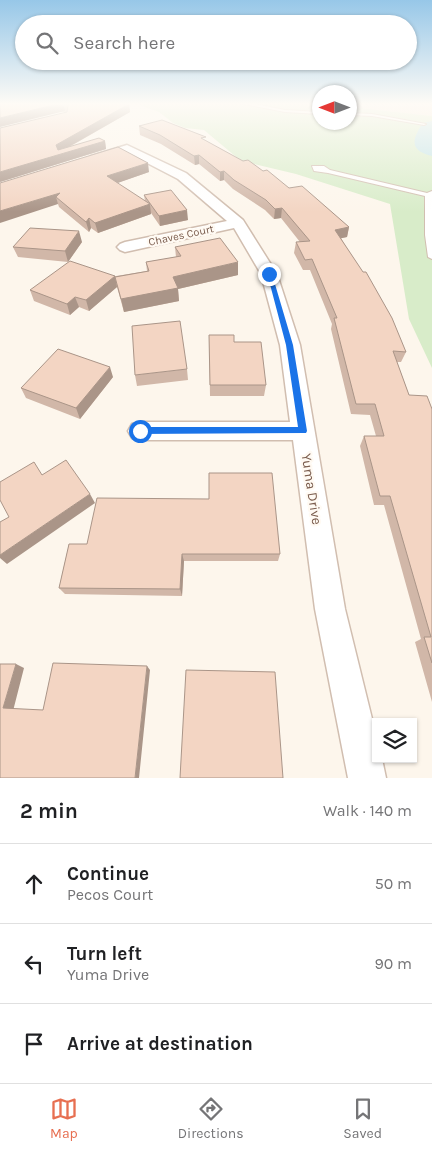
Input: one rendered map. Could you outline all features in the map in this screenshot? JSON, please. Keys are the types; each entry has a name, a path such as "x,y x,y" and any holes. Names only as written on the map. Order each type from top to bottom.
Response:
{"street":[{"name":"Yuma Drive","path":"82,162 127,148 182,176 238,223 269,274 290,345 330,609 367,778"},
{"name":"Chaves Court","path":"125,247 238,223"},
{"path":"140,431 303,431"}],"lane":[{"path":"328,170 430,194 428,248 432,258"}],"green space":[{"path":"215,139 432,139 432,368 409,319 390,204 296,174 241,161"}],"building":[{"path":"0,139 66,139 56,145 58,150 95,139 105,141 0,172"},
{"path":"167,139 203,139 243,161 248,160 263,171 267,170 289,188 302,186 349,227 335,230 363,272 366,272 392,318 406,352 393,351 409,395 427,396 432,409 432,663 424,637 431,637 390,496 380,496 364,436 384,436 375,404 356,404 334,318 337,318 312,259 305,260 296,242 310,241 282,208 275,209 266,200 234,180 224,171 220,172 199,155 194,156"},
{"path":"118,147 148,163 107,176 150,204 95,223 89,218 86,222 56,197 60,193 0,211 0,183"},
{"path":"171,190 187,210 159,216 144,195"},
{"path":"30,228 79,231 65,251 13,247"},
{"path":"220,238 238,262 173,277 178,288 121,299 115,277 149,271 146,262 181,256 175,247"},
{"path":"70,261 115,276 86,300 75,297 67,304 30,290"},
{"path":"180,321 187,369 135,375 132,326"},
{"path":"209,335 234,335 234,342 261,342 266,385 210,385"},
{"path":"58,349 110,367 76,408 21,388"},
{"path":"66,460 90,494 0,555 0,522 9,517 0,500 0,482 34,462 42,475"},
{"path":"209,473 272,473 280,554 182,554 180,589 59,588 69,544 87,544 97,498 209,499"},
{"path":"53,663 147,666 135,778 0,778 0,664 16,664 3,708 43,710"},
{"path":"186,670 275,672 283,778 180,778"}],"waterway":[{"path":"423,139 423,147 432,151"}],"route":[{"path":"140,431 303,431 290,345 269,274"}]}
